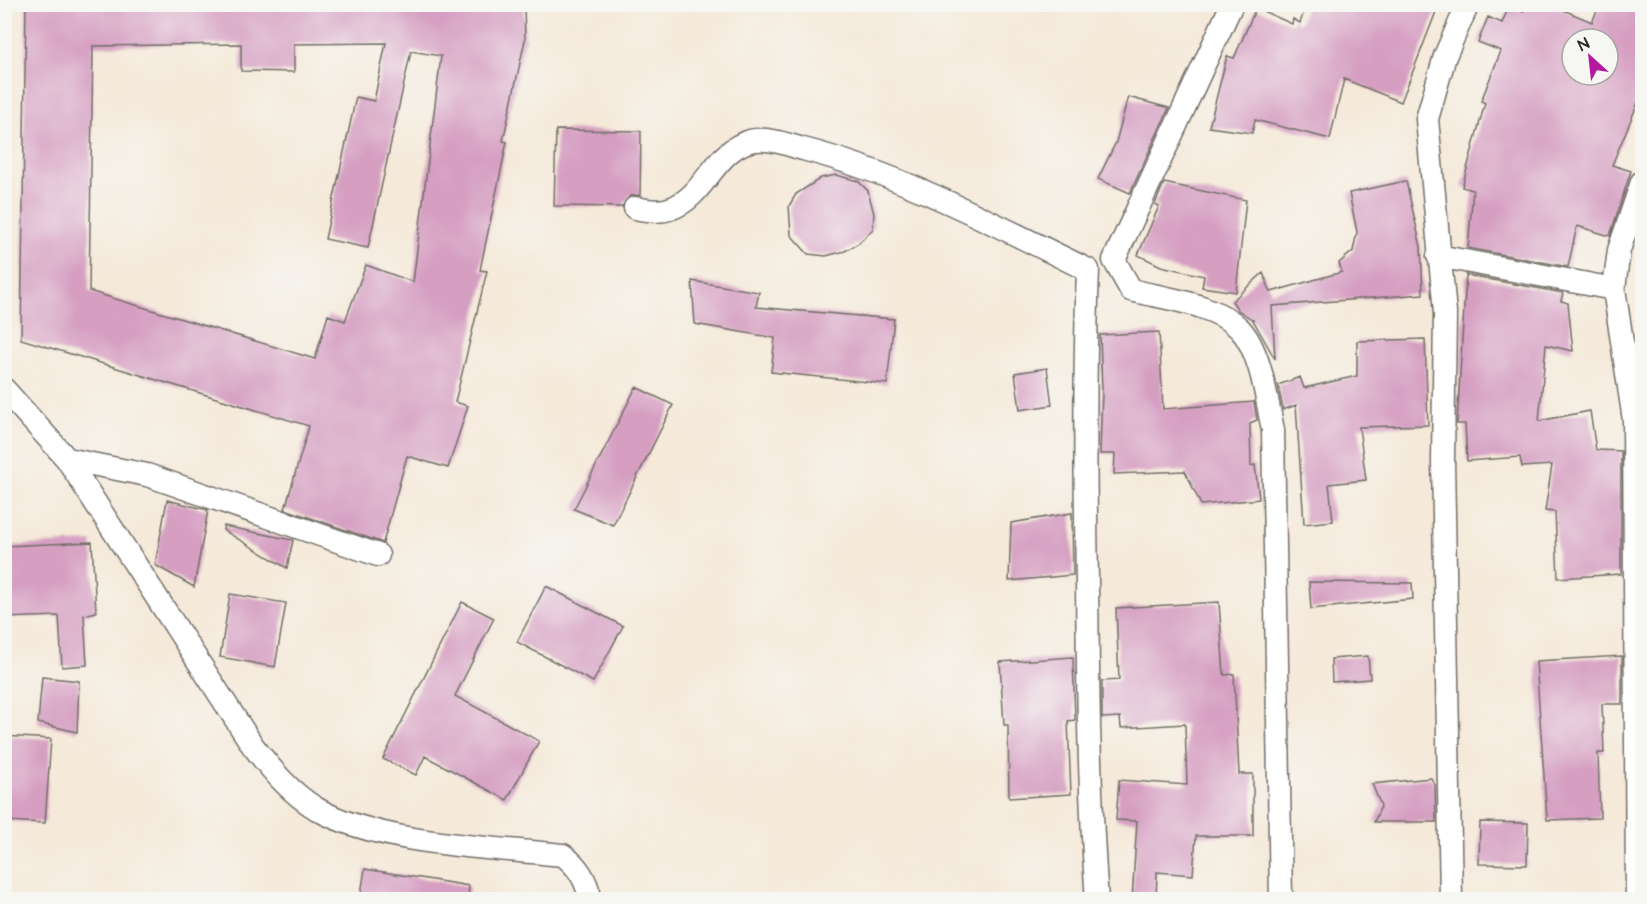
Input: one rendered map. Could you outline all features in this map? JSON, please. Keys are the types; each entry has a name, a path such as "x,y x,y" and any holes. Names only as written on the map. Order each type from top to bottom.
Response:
{"street":[{"path":"635,208 657,211 672,208 683,201 722,157 737,146 752,140 771,140 832,156 950,201 1088,270 1114,260 1232,4"},
{"path":"1451,900 1443,459 1445,313 1427,119 1445,56 1468,4"},
{"path":"1637,900 1634,420 1614,289 1619,250 1642,182"},
{"path":"1438,256 1614,289"},
{"path":"1114,260 1131,290 1204,309 1241,329 1262,376 1273,430 1281,900"},
{"path":"1088,270 1084,370 1088,663 1092,825 1097,900"},
{"path":"4,389 67,459 253,746 282,783 317,809 357,826 423,840 563,855 576,865 586,883 591,900"},
{"path":"67,459 147,475 378,555"}],"building":[{"path":"26,4 524,4 525,40 503,141 507,142 480,270 487,271 455,402 468,406 448,468 407,456 383,543 285,509 309,426 21,339","holes":["386,43 374,101 356,97 325,239 368,248 411,51 441,56 413,282 366,265 345,321 328,315 315,359 89,291 93,46 241,44 241,71 294,72 294,44"]},
{"path":"1307,4 1439,4 1401,102 1344,79 1330,139 1255,120 1252,133 1209,127 1227,56 1234,58 1256,8 1292,24 1293,19 1300,23"},
{"path":"1526,4 1549,4 1592,22 1600,4 1642,4 1642,93 1612,165 1631,171 1610,236 1577,226 1568,267 1468,248 1473,190 1462,187 1485,103 1481,101 1501,51 1478,42 1488,17 1502,23 1509,6 1523,12"},
{"path":"1128,97 1169,108 1130,193 1098,179 1116,142"},
{"path":"556,130 641,131 640,195 630,196 622,207 554,206"},
{"path":"836,175 858,181 868,191 874,214 873,229 859,243 845,251 826,256 808,254 791,235 789,206 796,194 821,178"},
{"path":"1406,181 1421,247 1423,294 1272,306 1275,359 1253,320 1238,310 1232,301 1263,273 1271,292 1342,272 1339,263 1353,251 1357,232 1349,193"},
{"path":"1164,183 1246,200 1236,292 1202,287 1204,276 1161,266 1138,255 1159,206 1155,204"},
{"path":"1466,275 1563,293 1561,301 1568,303 1573,351 1546,345 1539,421 1590,411 1596,450 1621,451 1621,574 1558,578 1555,512 1545,511 1552,465 1522,467 1520,457 1467,461 1465,424 1457,424"},
{"path":"692,281 759,292 756,307 894,319 887,384 771,372 775,338 695,324"},
{"path":"1159,332 1163,409 1254,402 1257,420 1250,423 1251,466 1255,465 1259,499 1201,505 1185,471 1114,474 1115,454 1100,454 1102,391 1100,335"},
{"path":"1425,339 1428,425 1359,427 1366,480 1329,484 1333,521 1304,524 1296,405 1283,410 1278,385 1300,377 1304,388 1357,376 1357,341"},
{"path":"1047,368 1052,405 1020,410 1015,373"},
{"path":"636,387 673,405 613,525 574,509"},
{"path":"167,500 208,510 194,587 155,565"},
{"path":"1072,513 1073,575 1009,581 1011,523"},
{"path":"224,526 293,540 287,568 223,530"},
{"path":"92,542 96,612 84,615 87,665 62,667 59,616 4,618 4,546"},
{"path":"1309,582 1412,583 1413,599 1311,609"},
{"path":"546,586 623,626 593,682 517,642"},
{"path":"230,594 286,603 275,667 220,657"},
{"path":"462,602 494,618 455,696 539,741 507,800 425,756 416,775 383,759"},
{"path":"1219,602 1224,675 1234,674 1239,774 1253,774 1253,836 1196,836 1193,875 1157,872 1156,900 1132,900 1137,821 1116,820 1119,780 1187,785 1185,724 1121,728 1120,717 1102,718 1102,681 1119,680 1116,608"},
{"path":"1368,656 1370,679 1332,682 1331,659"},
{"path":"1622,656 1622,704 1602,704 1604,753 1598,753 1600,818 1547,820 1536,661"},
{"path":"1073,657 1075,720 1068,721 1071,794 1009,798 1008,725 1004,725 1000,662"},
{"path":"42,677 79,681 77,732 38,723"},
{"path":"4,736 51,739 45,823 4,821"},
{"path":"1431,778 1435,785 1436,822 1374,822 1381,806 1372,784"},
{"path":"1480,822 1528,823 1527,865 1479,864"},
{"path":"365,869 469,886 468,900 360,900"}]}
